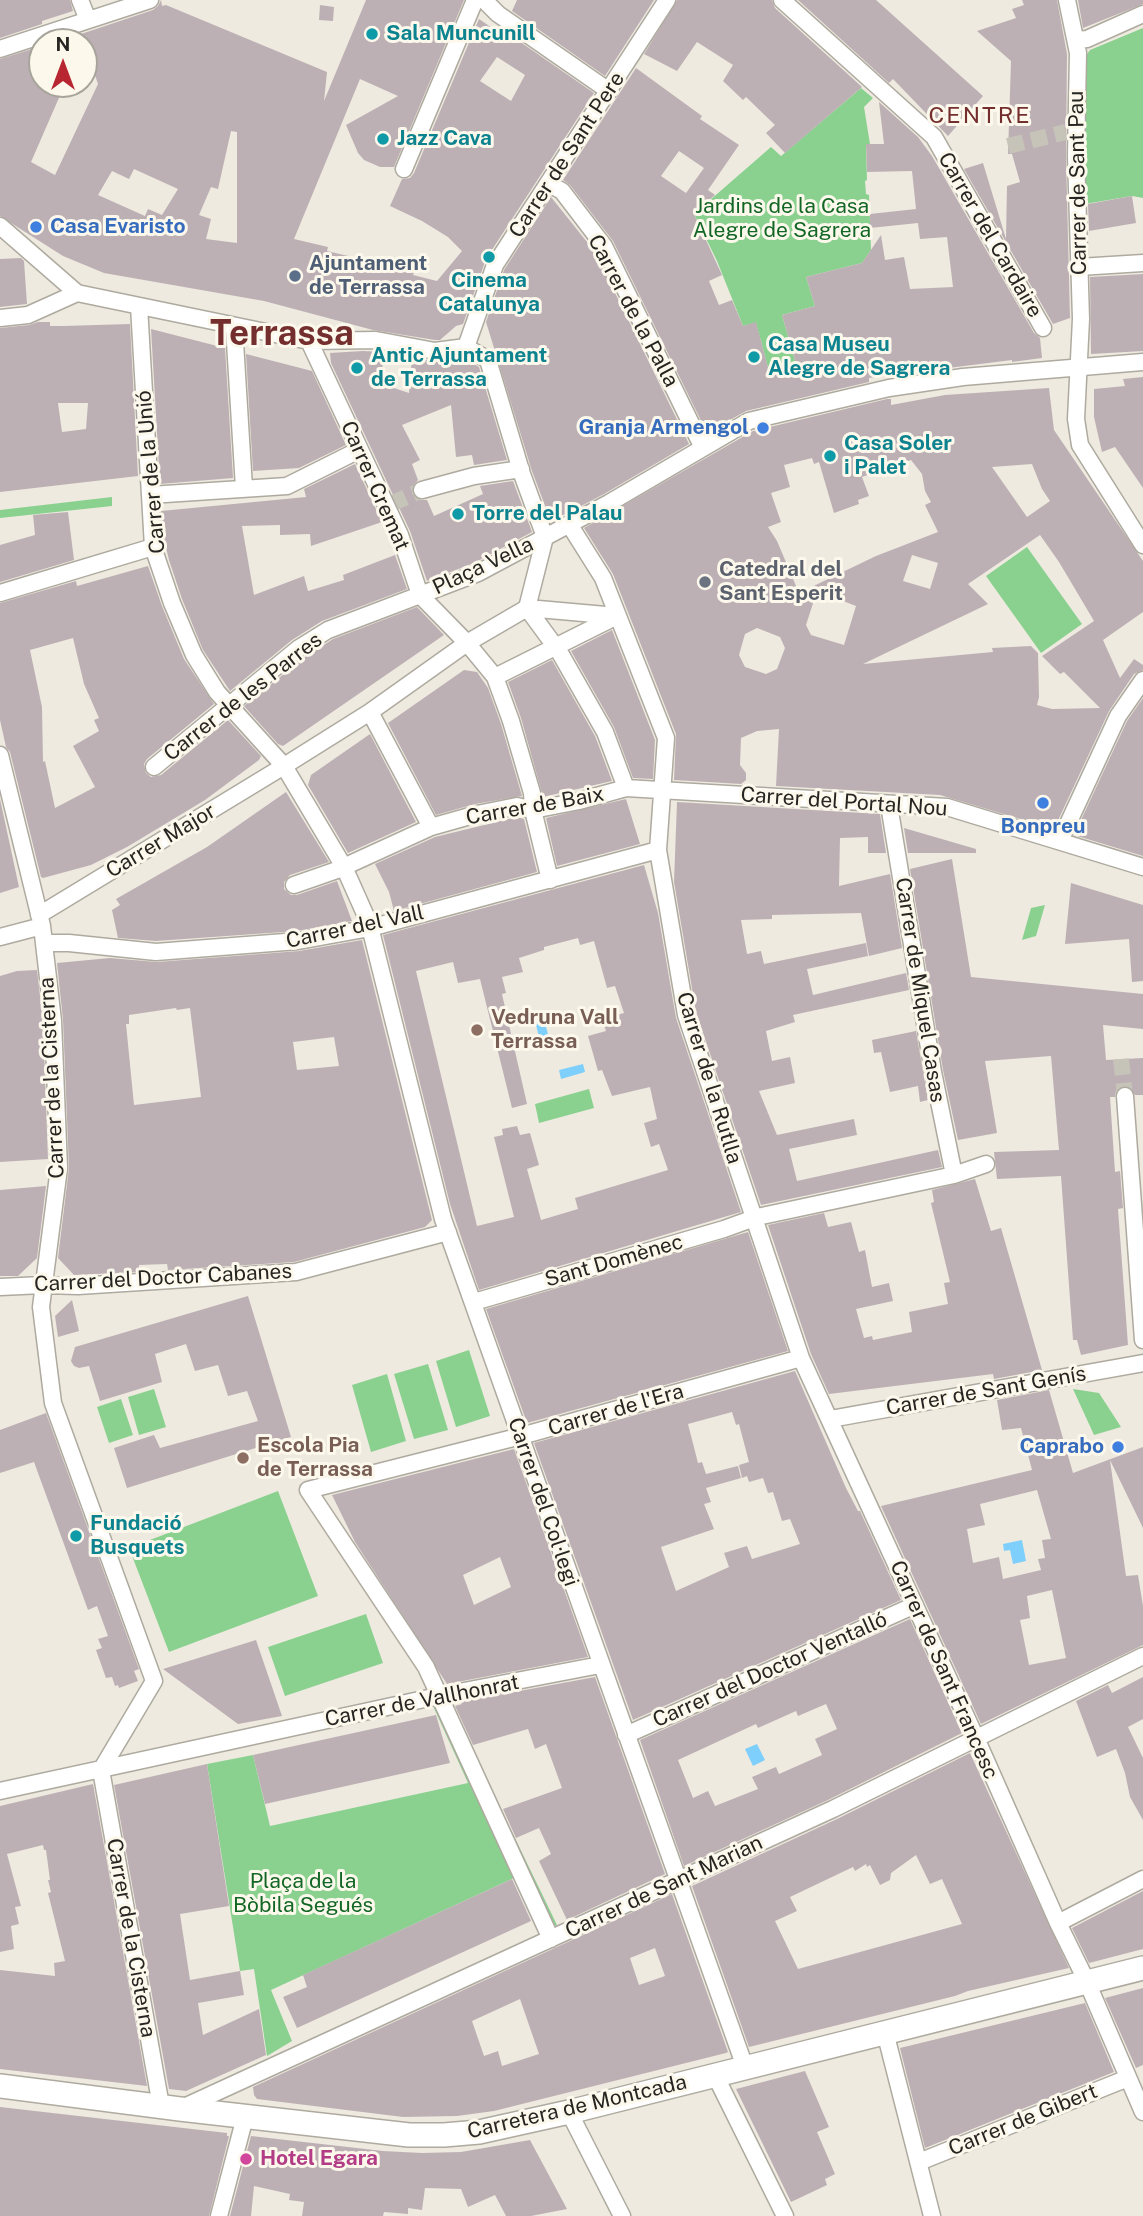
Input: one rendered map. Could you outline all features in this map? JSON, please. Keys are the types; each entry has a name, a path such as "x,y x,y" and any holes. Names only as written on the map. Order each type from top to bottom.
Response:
{"street":[{"path":"80,0 88,20"},
{"path":"0,49 150,0"},
{"path":"404,169 475,0"},
{"path":"484,0 500,16 609,91"},
{"name":"Carrer de Sant Pere","path":"466,347 495,265 667,0"},
{"name":"Carrer del Cardaire","path":"782,0 934,137 1043,328"},
{"name":"Carrer de Sant Pau","path":"1068,0 1078,53 1071,131 1081,319 1076,419 1080,444 1143,545"},
{"path":"1077,40 1143,14"},
{"name":"Carrer de la Palla","path":"549,184 562,191 604,246 703,447"},
{"path":"0,226 77,293 309,341 376,340 435,351 466,347 488,360 542,530"},
{"path":"1079,267 1143,263"},
{"path":"0,318 28,315 77,293"},
{"name":"Carrer de la Unió","path":"139,306 153,547 172,603 194,655 217,692 285,773 344,867"},
{"path":"234,326 244,488"},
{"name":"Carrer Cremat","path":"309,341 359,450 389,505 417,594"},
{"name":"Plaça Vella","path":"550,880 533,810 532,793 495,677 417,594 478,573 542,530 569,524 609,503 748,421 870,391 963,377 1143,362"},
{"path":"150,495 287,486 359,450"},
{"path":"422,490 474,476 521,469"},
{"path":"569,524 603,578 618,620"},
{"name":"Plaça Vella","path":"527,608 542,530"},
{"path":"0,593 153,547"},
{"name":"Carrer de les Parres","path":"154,767 299,648 318,636 417,594"},
{"path":"464,645 527,608 618,620"},
{"path":"527,608 558,650 605,732 626,788"},
{"path":"495,677 618,620"},
{"name":"Carrer de la Rutlla","path":"618,620 666,738 658,850 686,1015 801,1359"},
{"name":"Carrer Major","path":"0,937 40,920 285,773 464,645"},
{"path":"1060,841 1118,716 1143,680"},
{"path":"370,712 431,827"},
{"name":"Carrer de la Cisterna","path":"0,755 40,920 53,1021 59,1168 41,1307 53,1403 154,1681 101,1769 170,2108"},
{"name":"Carrer de Baix","path":"294,884 344,867 431,827 477,814 517,806 533,810 626,788 663,789"},
{"name":"Carrer del Portal Nou","path":"663,789 947,807 1143,867"},
{"name":"Carrer de Miquel Casas","path":"889,805 933,1072 954,1175"},
{"name":"Carrer del Vall","path":"44,943 156,952 298,941 370,928 658,850"},
{"name":"Carrer del Col·legi","path":"344,867 370,928 448,1233 744,2067"},
{"path":"1125,1096 1143,1340"},
{"name":"Sant Domènec","path":"475,1305 757,1217 954,1175 986,1164"},
{"name":"Carrer del Doctor Cabanes","path":"0,1287 78,1286 296,1272 448,1233"},
{"name":"Carrer de Sant Francesc","path":"801,1359 1087,1982 1143,2112"},
{"name":"Carrer de l'Era","path":"438,1696 426,1667 308,1490 521,1436 801,1359"},
{"name":"Carrer de Sant Genís","path":"830,1419 1143,1363"},
{"name":"Carrer del Doctor Ventalló","path":"626,1735 915,1605"},
{"name":"Carrer de Sant Marian","path":"170,2108 551,1940 832,1809 1143,1656"},
{"name":"Carrer de Vallhonrat","path":"101,1769 438,1696 600,1665"},
{"path":"438,1696 551,1940"},
{"path":"0,1791 101,1769"},
{"path":"1058,1923 1143,1879"},
{"name":"Carretera de Montcada","path":"0,2086 409,2135 479,2132 569,2112 1143,1968"},
{"path":"885,2032 932,2216"},
{"path":"716,2075 785,2216"},
{"name":"Carrer de Gibert","path":"919,2162 983,2134 1128,2078"},
{"path":"569,2112 622,2216"},
{"path":"219,2216 244,2116"}],"green space":[{"path":"1143,28 1143,198 1132,196 1085,204 1085,57 1090,50"},
{"name":"Jardins de la Casa Alegre de Sagrera","path":"861,88 873,98 864,107 870,144 866,145 865,181 866,194 869,195 871,250 862,263 806,277 815,306 782,315 796,364 769,371 756,323 743,326 717,261 694,214 771,147 781,156"},
{"path":"112,497 112,506 0,518 0,510"},
{"path":"1027,547 1082,624 1041,653 986,576"},
{"path":"1045,905 1036,936 1022,940 1031,908"},
{"path":"589,1089 594,1108 539,1123 535,1104"},
{"path":"469,1350 490,1416 456,1427 436,1361"},
{"path":"428,1364 448,1430 414,1439 394,1374"},
{"path":"387,1374 406,1441 371,1452 352,1385"},
{"path":"154,1389 166,1427 139,1435 128,1397"},
{"path":"1073,1389 1099,1393 1121,1427 1094,1435"},
{"path":"121,1399 133,1435 109,1443 97,1407"},
{"path":"278,1491 318,1596 169,1652 129,1548"},
{"path":"366,1614 383,1663 285,1696 268,1647"},
{"name":"Plaça de la Bòbila Segués","path":"450,1704 557,1925 538,1932 514,1878 271,1990 292,2041 267,2056 254,1969 240,1971 207,1764 253,1755 270,1826 468,1783 433,1706"}],"water":[{"path":"543,1015 551,1046 542,1049 534,1017"},
{"path":"583,1064 585,1072 561,1079 559,1070"},
{"path":"1022,1540 1026,1561 1013,1564 1010,1550 1004,1551 1003,1544"},
{"path":"757,1744 765,1760 753,1766 745,1749"}],"building":[{"path":"0,0 70,0 73,11 0,38"},
{"path":"161,0 162,6 166,5 327,72 324,101 366,0 464,0 394,167 380,167 364,160 358,153 346,125 398,96 360,79 294,239 328,247 327,251 399,268 402,261 416,266 413,275 437,281 462,251 448,237 390,206 402,179 410,178 414,173 479,19 501,34 503,30 594,93 486,259 463,324 456,326 440,340 373,330 264,301 104,273 63,256 0,216 0,59 28,50 28,98 59,98 31,162 55,175 91,98 98,98 98,28 153,10","holes":["497,57 525,75 511,101 480,81","231,131 237,132 237,243 206,239 211,219 199,215 211,187 218,189","134,169 178,189 162,215 148,209 145,216 98,195 112,171 129,179"]},
{"path":"517,0 654,0 605,76 512,11"},
{"path":"677,0 772,0 775,8 862,87 785,153 766,133 775,125 746,97 743,100 723,81 733,65 697,42 677,71 644,54"},
{"path":"798,0 876,0 983,96 948,136 893,79 889,83"},
{"path":"1022,0 1057,0 1067,54 1066,156 1070,318 1053,324 964,169 983,163 1006,239 1007,186 1020,182 1012,154 1008,154 1011,61 977,31 1016,18 1012,9 1024,5"},
{"path":"1078,0 1143,0 1143,4 1083,28"},
{"path":"320,5 334,7 333,21 319,20"},
{"path":"636,68 702,116 700,119 739,145 708,190 715,195 694,214 722,275 709,281 719,305 732,300 743,326 756,322 769,371 796,364 782,315 815,306 806,277 862,263 881,235 885,260 904,257 910,289 953,287 947,237 920,239 918,223 870,228 870,214 916,209 912,171 867,172 866,144 884,144 879,102 918,137 932,156 1034,333 1040,338 1042,358 869,378 869,382 746,411 707,433 613,241 570,185 563,180","holes":["679,151 704,168 686,193 661,176"]},
{"path":"1132,196 1136,223 1089,231 1088,204"},
{"path":"551,197 595,252 689,444 604,494 566,514 550,519 532,471 486,322 504,270"},
{"path":"21,258 24,261 27,304 0,307 0,259"},
{"path":"1143,274 1143,351 1091,354 1090,277"},
{"path":"38,322 50,322 50,326 130,324 138,476 0,492 0,328","holes":["58,403 88,403 86,429 62,432"]},
{"path":"151,329 225,348 233,478 160,484"},
{"path":"383,352 382,384 409,393 412,357 433,361 466,359 479,367 507,460 474,465 472,455 456,457 451,405 402,425 420,460 412,464 418,480 412,487 412,493 419,500 427,500 434,516 483,494 480,486 513,481 532,532 474,563 427,581 410,531 331,363 330,353"},
{"path":"246,354 312,371 346,445 299,468 253,471"},
{"path":"1143,377 1143,488 1115,447 1102,452 1094,417 1094,389 1125,386 1123,379"},
{"path":"1049,388 1054,430 1143,561 1143,612 1103,640 1120,678 1134,659 1143,665 1143,670 1134,674 1109,711 1054,829 940,795 776,786 779,729 757,731 741,738 740,765 746,773 746,780 741,784 674,780 676,734 613,574 584,528 753,431 887,399 891,399 891,405 945,395","holes":["812,458 814,464 819,462 834,513 859,504 858,500 869,496 862,477 911,460 922,474 925,491 931,502 925,505 938,532 876,556 799,593 777,541 768,527 781,522 771,493 790,487 784,465","1032,464 1050,501 1027,517 992,467","1040,535 1094,621 1042,656 1060,674 1064,672 1100,708 1052,709 1037,705 1038,653 1031,646 992,648 993,652 863,664 988,604 968,584","912,555 938,563 930,589 903,581","817,591 856,606 844,645 811,635 806,625","757,628 780,637 785,648 777,669 766,674 745,667 739,655 745,634"]},
{"path":"355,464 382,522 311,546 310,534 280,535 280,525 242,526 254,595 304,576 308,591 344,580 343,575 395,555 407,589 322,621 292,640 230,691 203,650 182,599 163,535 161,511 306,497 304,489"},
{"path":"68,512 74,560 0,582 0,545 35,535 33,515"},
{"path":"148,566 184,659 214,704 147,759 144,764 146,773 151,777 161,775 228,720 261,756 205,800 127,847 91,865 43,878 0,720 0,603 76,581 77,586","holes":["73,638 84,684 99,718 94,720 99,731 73,746 95,787 55,808 45,761 43,762 42,707 30,650"]},
{"path":"417,607 444,635 283,746 278,744 244,706 305,657 333,639"},
{"path":"612,630 655,740 653,779 633,778 614,727 571,651"},
{"path":"552,660 595,736 612,781 543,797 508,682"},
{"path":"464,670 477,672 488,688 522,796 475,804 436,815 388,723"},
{"path":"1143,698 1143,856 1074,835 1127,721"},
{"path":"370,734 416,822 348,853 308,785 311,775"},
{"path":"286,792 329,862 290,875 284,882 284,889 291,895 297,895 337,881 352,921 297,931 156,941 118,938 112,910 120,905 116,899 207,847"},
{"path":"0,799 19,887 0,893"},
{"path":"626,799 640,844 557,866 546,818"},
{"path":"677,802 880,814 886,853 868,853 868,837 840,838 839,886 890,874 902,948 869,956 861,913 772,915 772,919 741,920 747,954 761,951 764,964 866,943 868,956 807,969 813,995 906,973 909,990 793,1015 795,1022 766,1031 772,1061 790,1057 795,1083 759,1091 777,1135 854,1119 857,1135 789,1149 797,1181 938,1150 942,1167 761,1205 696,1012 674,882"},
{"path":"517,817 524,819 537,872 394,911 389,892 375,864 435,837"},
{"path":"904,828 976,849 976,853 908,853"},
{"path":"952,859 971,977 1143,994 1143,1029 1103,1025 1106,1060 1143,1058 1143,1095 1135,1095 1130,1087 1124,1086 1116,1091 1115,1097 1110,1097 1115,1172 1120,1171 1123,1208 1118,1209 1128,1345 1081,1355 1077,1340 1073,1340 1061,1176 997,1179 994,1152 1059,1150 1051,1056 985,1061 997,1133 958,1140 943,1070 910,869"},
{"path":"644,865 658,913 676,1018 741,1212 479,1290 450,1204 383,935","holes":["578,938 580,945 594,941 607,988 615,986 624,1013 602,1019 606,1031 588,1036 598,1071 602,1070 612,1096 650,1087 657,1119 644,1123 651,1147 659,1144 668,1170 575,1198 578,1209 541,1220 527,1169 539,1165 530,1133 520,1135 517,1126 502,1129 503,1135 494,1137 514,1217 477,1226 416,971 453,962 458,983 480,979 512,1108 527,1104 502,994 506,993 502,977 523,972 519,958 544,950 544,947"]},
{"path":"1071,883 1143,905 1143,981 1132,982 1129,939 1065,944"},
{"path":"362,940 432,1220 425,1227 294,1262 168,1270 167,1264 139,1265 139,1272 74,1275 58,1258 69,1168 63,1020 57,963 110,958 157,962 299,951","holes":["190,1008 201,1097 134,1105 126,1024 129,1024 129,1015","334,1037 339,1066 297,1070 293,1042"]},
{"path":"37,970 43,1022 48,1159 0,1162 0,976 17,971"},
{"path":"916,1031 928,1100 920,1102 918,1086 890,1092 881,1052 874,1053 872,1040"},
{"path":"975,1179 991,1231 1001,1228 1042,1370 994,1379 993,1374 829,1394 811,1354 768,1225 824,1213 828,1227 851,1222 859,1252 865,1250 872,1287 889,1283 893,1301 856,1309 864,1338 872,1336 873,1340 912,1332 909,1312 948,1304 944,1283 950,1282 931,1203 934,1202 932,1190"},
{"path":"46,1186 37,1258 18,1276 0,1276 0,1190"},
{"path":"748,1232 788,1351 527,1423 486,1309"},
{"path":"248,1296 291,1437 127,1488 114,1448 154,1435 160,1448 258,1421 247,1391 228,1396 218,1365 195,1371 186,1344 155,1354 162,1382 100,1401 89,1366 79,1368 71,1361 75,1347"},
{"path":"72,1300 79,1331 58,1337 55,1316"},
{"path":"795,1371 846,1488 860,1511 901,1600 633,1720 534,1443","holes":["732,1412 736,1425 739,1424 749,1462 739,1465 742,1478 747,1476 749,1482 763,1478 768,1493 773,1492 782,1521 790,1519 800,1544 752,1559 747,1546 724,1553 729,1567 676,1591 661,1547 714,1529 704,1504 711,1502 706,1488 741,1478 738,1466 706,1474 702,1462 698,1463 688,1424"]},
{"path":"1049,1390 1073,1473 1143,1447 1143,1528 1110,1460 1126,1576 1138,1575 1143,1606 1143,1645 981,1724 881,1506 1032,1470 1021,1428 1002,1430 997,1400","holes":["1037,1490 1051,1539 1042,1540 1045,1558 1038,1559 1041,1570 1003,1579 999,1557 973,1563 967,1529 985,1525 980,1504","1052,1590 1066,1658 1029,1665 1020,1620 1030,1618 1027,1596"]},
{"name":"Fundació Busquets","path":"46,1413 139,1669 134,1671 138,1681 119,1688 118,1685 115,1686 112,1677 106,1678 96,1650 102,1648 98,1639 108,1636 97,1606 88,1610 34,1462 0,1473 0,1430"},
{"path":"514,1449 588,1657 447,1684 355,1542 332,1495","holes":["500,1557 511,1587 474,1605 463,1575"]},
{"path":"910,1619 962,1733 828,1800 684,1866 640,1740","holes":["826,1704 837,1729 815,1739 822,1755 779,1774 776,1767 752,1777 758,1789 715,1806 708,1791 693,1798 678,1760 756,1724 758,1728 796,1711 798,1716"]},
{"path":"256,1640 282,1716 238,1724 163,1669"},
{"path":"595,1677 665,1874 567,1920 539,1861 551,1854 539,1828 516,1838 503,1809 562,1788 546,1744 535,1749 528,1729 473,1745 455,1706 462,1704 460,1702"},
{"path":"1143,1677 1143,1719 1128,1727 1143,1758 1143,1820 1130,1797 1116,1749 1097,1757 1076,1701 1108,1685 1112,1693"},
{"path":"436,1715 450,1763 265,1804 253,1755"},
{"path":"970,1753 1069,1968 749,2047 692,1886 837,1819","holes":["916,1855 930,1884 942,1879 962,1924 798,1969 775,1921 797,1911 790,1897 853,1867 855,1871 866,1864 867,1867 870,1865 880,1885 890,1880 891,1873"]},
{"path":"207,1764 229,1906 180,1914 190,1980 240,1971 244,1995 198,2003 203,2035 259,2009 266,2055 186,2091 169,2089 114,1785"},
{"path":"93,1784 147,2086 0,2069 0,1970 55,1976 54,1963 65,1961 48,1893 51,1892 50,1880 43,1845 7,1854 21,1906 15,1907 19,1924 11,1926 14,1949 0,1952 0,1806"},
{"path":"512,1879 531,1921 297,2028 283,1997 307,1987 303,1975"},
{"path":"1143,1891 1143,1949 1089,1963 1072,1928"},
{"path":"672,1894 728,2052 494,2111 457,2116 403,2117 257,2099 253,2087","holes":["655,1948 665,1976 639,1985 630,1958","520,1999 539,2054 502,2066 498,2051 484,2056 472,2021"]},
{"path":"1143,1988 1143,2065 1136,2068 1105,1998"},
{"path":"1085,2003 1114,2072 925,2148 900,2048"},
{"path":"805,2071 829,2127 817,2132 835,2174 825,2179 827,2185 791,2202 736,2089"},
{"path":"0,2107 227,2133 229,2136 209,2216 0,2216"},
{"path":"251,2136 422,2153 461,2152 530,2140 567,2209 531,2216 506,2216 495,2195 468,2207 461,2189 425,2188 422,2210 408,2208 408,2214 384,2212 383,2216 302,2216 304,2202 289,2200 290,2194 254,2186 251,2216 230,2216"}],"tunnel":[{"path":"1008,146 1066,132"},
{"path":"391,504 422,490"},
{"path":"1121,1059 1125,1096"}],"place":[{"name":"Sala Muncunill","path":"372,34"},
{"name":"Jazz Cava","path":"383,139"},
{"name":"Casa Evaristo","path":"36,227"},
{"name":"Cinema Catalunya","path":"489,257"},
{"name":"Ajuntament de Terrassa","path":"295,276"},
{"name":"Casa Museu Alegre de Sagrera","path":"754,357"},
{"name":"Antic Ajuntament de Terrassa","path":"357,368"},
{"name":"Granja Armengol","path":"763,428"},
{"name":"Casa Soler i Palet","path":"830,456"},
{"name":"Torre del Palau","path":"458,514"},
{"name":"Catedral del Sant Esperit","path":"705,582"},
{"name":"Bonpreu","path":"1043,803"},
{"name":"Vedruna Vall Terrassa","path":"477,1030"},
{"name":"Caprabo","path":"1118,1447"},
{"name":"Escola Pia de Terrassa","path":"243,1458"},
{"name":"Fundació Busquets","path":"76,1536"},
{"name":"Hotel Egara","path":"246,2159"}],"district":[{"name":"CENTRE","path":"980,116"},
{"name":"Terrassa","path":"282,334"}]}
